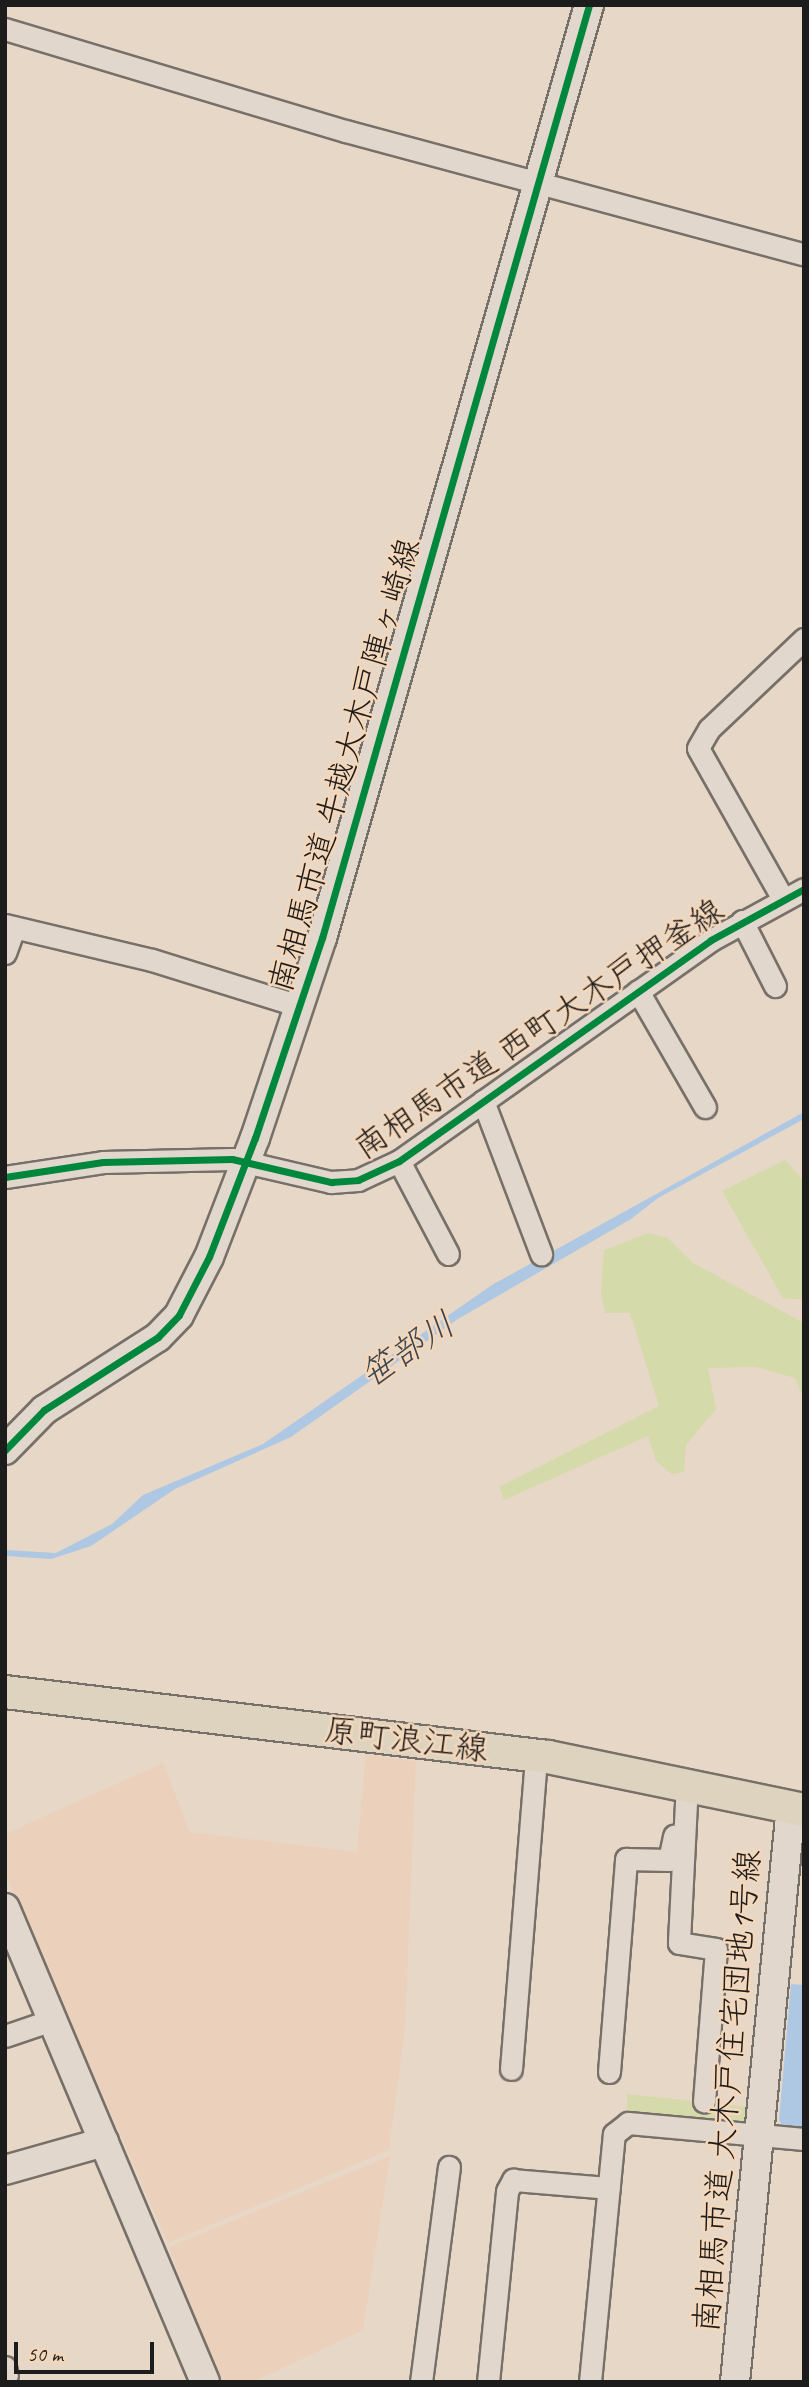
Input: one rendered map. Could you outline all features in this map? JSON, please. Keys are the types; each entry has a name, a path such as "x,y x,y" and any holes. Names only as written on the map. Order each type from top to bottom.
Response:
{"main road":[{"name":"原町浪江線","path":"5,1692 536,1755 683,1782 797,1809"}],"street":[{"name":"南相馬市道 牛越大木戸陣ヶ崎線","path":"5,1450 44,1410 158,1337 179,1315 209,1257 300,1006 589,5"},
{"path":"5,29 346,131 804,255"},
{"path":"783,899 698,748 709,730 804,639"},
{"name":"南相馬市道 西町大木戸押釜線","path":"5,1177 53,1166 103,1162 246,1161 345,1183 399,1161 638,991 742,921 804,889"},
{"path":"742,921 775,986"},
{"path":"5,953 10,926 152,960 300,1006"},
{"path":"638,991 705,1107"},
{"path":"484,1101 541,1254"},
{"path":"399,1161 448,1254"},
{"path":"511,2069 536,1755"},
{"path":"609,2072 626,1859 669,1860 683,1782"},
{"path":"683,1782 679,1943 716,1949 704,2102"},
{"name":"南相馬市道 大木戸住宅団地1号線","path":"736,2382 760,2135 797,1809"},
{"path":"5,1908 205,2381"},
{"path":"5,2036 52,2020"},
{"path":"590,2382 614,2134 628,2123 804,2139"},
{"path":"5,2171 104,2141"},
{"path":"421,2382 449,2168"},
{"path":"488,2382 507,2191 513,2180 609,2188"}],"shaded area":[{"path":"366,1754 416,1762 405,2027 389,2150 168,2243 5,1873 5,1834 163,1763 190,1832 357,1852"},
{"path":"390,2156 363,2330 253,2382 218,2382 169,2247"}],"green space":[{"path":"785,1160 804,1181 804,1300 783,1298 722,1191"},
{"path":"648,1233 668,1238 693,1263 804,1323 804,1399 795,1378 756,1367 708,1368 716,1409 686,1445 684,1472 672,1474 656,1461 648,1436 504,1500 499,1487 659,1406 630,1313 605,1313 601,1292 604,1250"},
{"path":"627,2094 750,2107 750,2118 738,2125 627,2113"}],"water":[{"name":"笹部川","path":"804,1112 804,1119 658,1198 631,1219 458,1319 291,1437 175,1489 91,1546 51,1559 5,1556 5,1550 56,1553 112,1524 143,1495 263,1444 492,1285"},
{"path":"791,1984 804,1985 804,2128 783,2126 779,2120"}],"cycle path":[{"path":"5,1450 44,1410 158,1337 179,1315 209,1257 255,1138 322,938 589,5"},
{"path":"5,1177 103,1162 232,1159 331,1182 358,1180 399,1161 711,940 804,889"}]}
